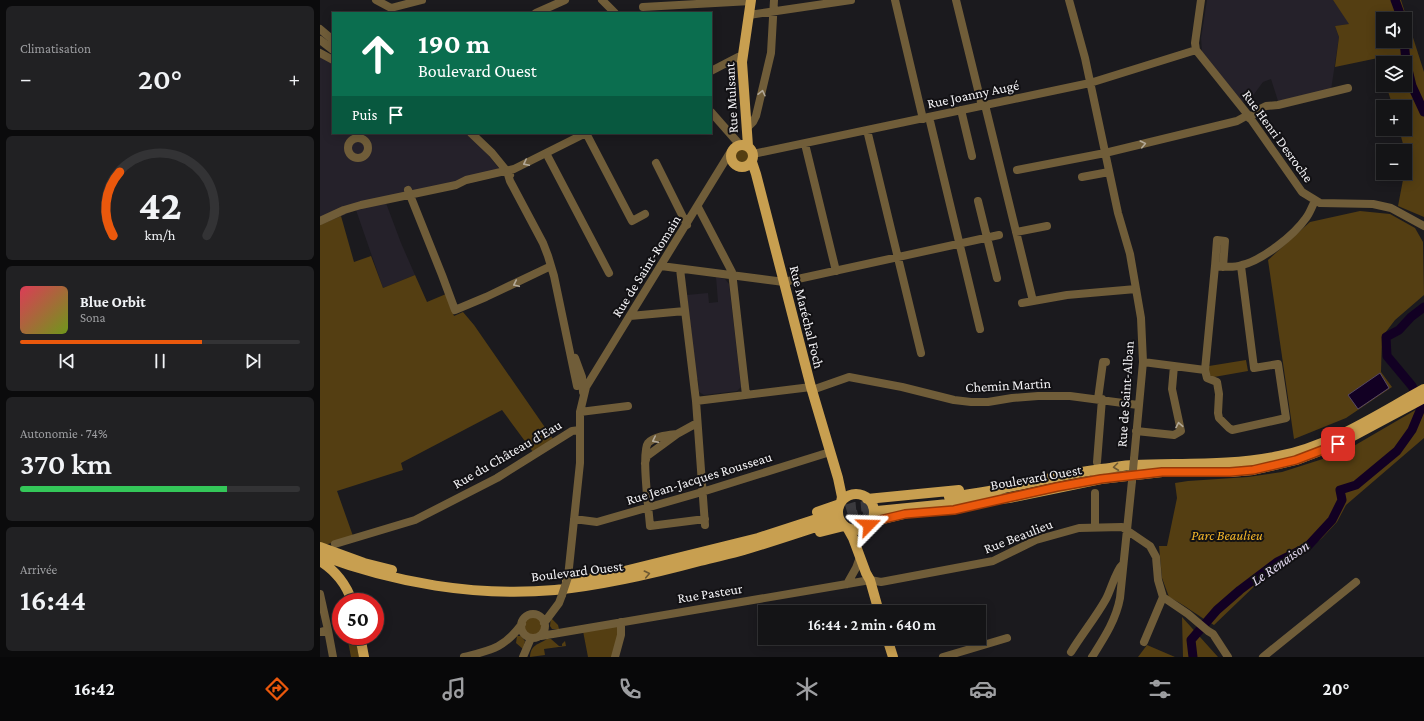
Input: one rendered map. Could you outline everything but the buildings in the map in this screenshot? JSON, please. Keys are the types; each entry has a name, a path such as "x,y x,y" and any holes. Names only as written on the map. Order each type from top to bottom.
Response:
{"main road":[{"name":"Rue Mulsant","path":"745,152 747,128 743,92 742,62 751,1"},
{"path":"745,152 747,166 742,168 738,167 731,159 745,152"},
{"name":"Rue Maréchal Foch","path":"745,152 756,174 811,389 838,478 842,497 840,503"},
{"name":"Boulevard Ouest","path":"878,508 1006,493 1101,479 1162,472 1230,472 1253,470 1296,460 1338,444 1424,392"},
{"name":"Rue Maréchal Foch","path":"838,478 852,495"},
{"path":"867,498 948,491 1006,493"},
{"path":"663,571 682,569 744,555 823,531 846,527 857,530 862,529 871,522 905,514 954,510 1006,493"},
{"path":"727,546 840,503 852,495 858,494 867,498 871,503 874,510 871,522"},
{"path":"840,503 838,515 841,523 846,527 853,538 868,576 877,605"},
{"name":"Boulevard Ouest","path":"320,547 364,562 418,576 478,584 543,584 600,577 833,518 743,550 663,571 601,584 554,590 482,591 426,584 375,573 320,555"},
{"path":"862,529 860,537 868,576"},
{"path":"320,560 333,570 349,593"},
{"path":"362,645 364,657"},
{"path":"889,645 893,657"}],"street":[{"path":"376,0 391,10 422,0"},
{"path":"538,12 565,0"},
{"path":"602,0 614,12"},
{"path":"747,128 756,116 771,53 774,0"},
{"path":"749,15 851,0"},
{"path":"895,0 980,329"},
{"path":"956,0 1033,301"},
{"name":"Rue de Saint-Alban","path":"1069,0 1085,58 1118,213 1130,254 1141,318 1143,362 1118,611 1114,621 1092,657"},
{"path":"1196,50 1195,43 1201,0"},
{"path":"643,7 751,1"},
{"path":"320,29 332,39"},
{"path":"320,40 332,49"},
{"path":"320,47 332,53"},
{"name":"Rue Joanny Augé","path":"745,152 805,144 1090,83 1196,50"},
{"name":"Rue Henri Desroche","path":"1196,50 1249,117 1302,192 1320,204 1373,204 1390,208 1423,225"},
{"path":"320,53 332,59"},
{"path":"712,70 743,56"},
{"path":"1017,170 1105,153 1237,121 1249,117 1266,106 1278,105 1348,88"},
{"path":"961,110 972,156"},
{"path":"712,113 745,152"},
{"path":"867,130 921,353"},
{"path":"320,220 359,205 456,179 466,180 514,169 584,134"},
{"path":"587,134 632,221 645,214"},
{"path":"474,135 515,179 524,197 551,266 566,335 581,381"},
{"path":"474,135 492,157 497,173"},
{"path":"805,144 836,271"},
{"name":"Rue de Saint-Romain","path":"719,172 745,152"},
{"path":"546,153 609,273"},
{"path":"656,163 687,225"},
{"name":"Rue de Saint-Romain","path":"581,381 594,374 719,172 726,165 733,163"},
{"path":"1082,177 1109,172"},
{"path":"409,192 434,254 454,310 486,298 551,266"},
{"path":"320,216 354,202 409,192"},
{"path":"978,201 997,278"},
{"path":"1241,266 1254,368 1278,364 1286,418 1232,430 1219,418 1219,394 1216,382 1207,378 1205,370 1219,266 1241,266 1258,259 1272,250 1298,228 1307,217 1315,201"},
{"path":"698,207 732,272 746,395"},
{"path":"1016,232 1047,226"},
{"path":"661,266 784,282 959,245 999,235"},
{"path":"680,269 696,401 705,522 650,526 645,463 648,456 677,434 697,423"},
{"path":"1022,303 1067,295 1136,289"},
{"path":"630,316 685,311"},
{"path":"1097,462 1103,362 1106,362"},
{"path":"1143,362 1205,370"},
{"path":"1136,432 1174,435 1181,431 1172,389 1174,366"},
{"name":"Chemin Martin","path":"696,401 811,389 850,377 902,387 954,400 971,402 988,402 1038,396 1070,396 1138,405"},
{"name":"Rue de Saint-Romain","path":"580,412 583,396 581,381"},
{"name":"Rue de Saint-Romain","path":"543,622 559,603 568,577 580,463 581,381"},
{"path":"580,412 628,406"},
{"name":"Rue du Château d'Eau","path":"336,544 415,520 497,478 572,431 580,430"},
{"name":"Rue Jean-Jacques Rousseau","path":"574,519 597,522 702,492 830,452"},
{"path":"1095,493 1095,527"},
{"name":"Rue Beaulieu","path":"868,576 881,582 993,561 1036,540 1079,528 1122,527 1127,530"},
{"path":"1127,530 1150,546 1156,557 1158,580 1163,597 1144,642"},
{"path":"847,584 856,568 860,556"},
{"path":"1071,652 1106,600 1119,567 1124,563"},
{"name":"Rue Pasteur","path":"541,636 847,584 868,576"},
{"path":"1263,657 1356,582"},
{"path":"320,594 324,631 333,657"},
{"path":"1163,597 1188,614 1208,632 1213,634 1228,657"},
{"path":"464,657 494,649 510,638 528,616 533,615 543,622 550,631 555,634"},
{"path":"510,638 528,636 535,638 541,636 543,622"},
{"path":"614,657 621,635 621,622"},
{"path":"522,624 522,628 528,636"},
{"path":"523,657 528,636"},
{"path":"943,657 1007,638"}],"shaded area":[{"path":"1207,0 1333,0 1350,24 1335,26 1339,37 1331,90 1278,101 1271,79 1263,82 1249,101 1241,102 1202,52 1201,38"},
{"path":"320,54 332,60 332,134 468,134 475,138 504,175 386,203 415,275 383,288 356,210 320,225"},
{"path":"716,277 725,279 729,284 741,387 737,391 704,395 699,392 698,379 696,379 687,295 708,293 709,303 718,302"},
{"path":"1380,373 1389,388 1358,409 1348,395"}],"green space":[{"path":"1333,0 1401,0 1405,12 1376,12 1376,48 1412,48 1412,34 1424,72 1424,217 1398,206 1403,180 1412,180 1412,144 1403,144 1401,136 1412,136 1412,100 1391,100 1388,92 1412,92 1412,56 1376,56 1376,58 1335,67 1339,37 1335,26 1349,24"},
{"path":"739,149 745,149 749,153 749,159 745,163 739,163 735,159 735,153"},
{"path":"1360,211 1390,214 1415,228 1423,242 1424,295 1395,320 1382,337 1381,372 1392,387 1346,418 1294,439 1268,260 1310,222"},
{"path":"341,216 354,262 371,256 383,288 415,275 427,302 446,294 454,316 463,312 474,325 553,439 533,452 502,410 401,463 403,470 337,491 353,536 325,545 320,543 320,225"},
{"path":"1246,360 1248,371 1214,377 1208,375 1209,366"},
{"name":"Parc Beaulieu","path":"1424,405 1424,438 1346,505 1337,522 1322,538 1294,561 1264,577 1214,625 1181,603 1169,597 1162,578 1159,546 1167,546 1177,498 1175,483 1248,477 1282,472 1329,457 1352,447"},
{"path":"533,617 539,620 542,626 539,632 533,635 527,632 524,626 527,620"},
{"path":"1182,617 1218,657 1183,657"},
{"path":"551,618 558,625 559,629 552,629 550,626"},
{"path":"618,625 619,635 613,657 588,657 583,631"},
{"path":"517,636 521,636 525,641 523,649 516,643"},
{"path":"547,639 551,639 559,646 562,646 565,641 566,646 544,649 545,655 530,657 533,647"},
{"path":"349,645 357,645 359,657 351,657"},
{"path":"1147,645 1175,657 1138,657"}],"waterway":[{"name":"Le Renaison","path":"1395,0 1399,12"},
{"name":"Le Renaison","path":"1405,48 1412,86 1424,112"},
{"name":"Le Renaison","path":"1193,657 1191,640 1217,610 1240,590 1277,562 1307,547 1332,520 1342,500 1340,490 1356,485 1397,451 1412,430 1422,406 1412,386 1387,356 1386,337 1399,330 1411,317 1424,307"},
{"name":"Le Renaison","path":"1419,412 1424,411"}],"tunnel":[{"path":"832,514 855,507 878,505"},
{"path":"834,521 872,511"}],"route":[{"path":"869,525 871,522 905,514 954,510 1057,487 1101,479 1162,472 1230,472 1253,470 1296,460 1338,444"}]}
